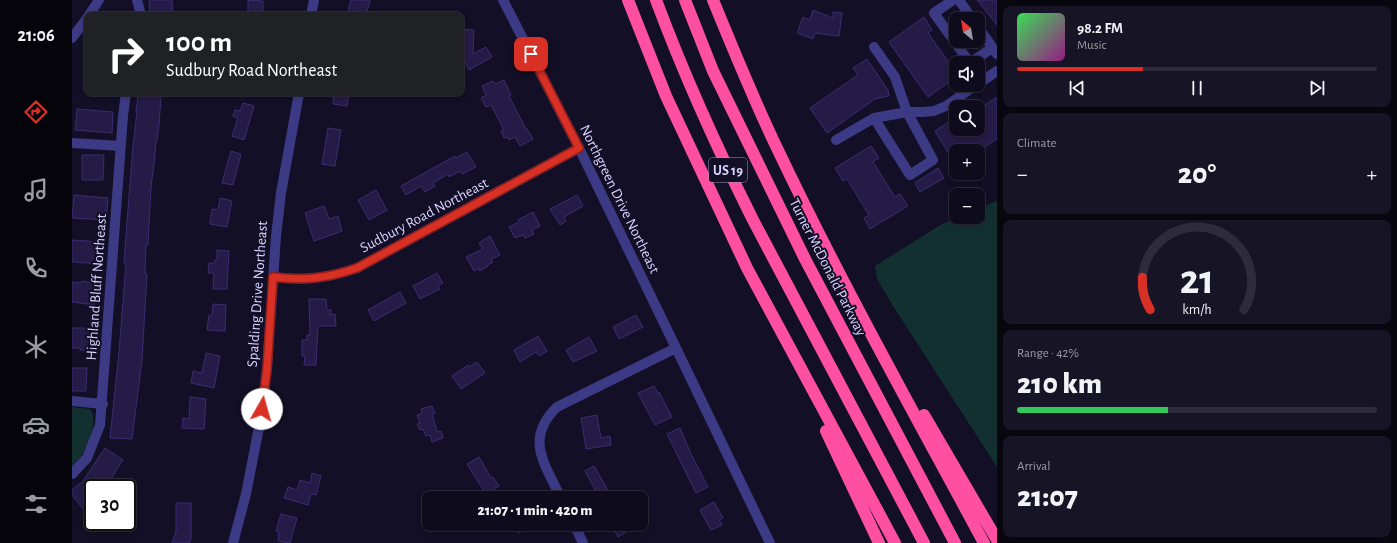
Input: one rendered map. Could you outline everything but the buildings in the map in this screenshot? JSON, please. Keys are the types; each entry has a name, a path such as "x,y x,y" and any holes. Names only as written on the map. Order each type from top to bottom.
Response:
{"highway":[{"path":"628,0 666,96 747,268 895,543"},
{"name":"US 19","path":"656,0 689,82 730,174 924,543"},
{"name":"Turner McDonald Parkway","path":"685,0 713,72 805,259 954,543"},
{"path":"713,0 736,56 776,145 822,239 984,543"},
{"path":"792,353 806,389 878,543"},
{"path":"895,378 912,396 997,540"}],"street":[{"path":"91,12 99,0"},
{"path":"137,0 140,12"},
{"path":"312,12 314,0"},
{"name":"Northgreen Drive Northeast","path":"503,0 579,148 770,543"},
{"path":"953,0 934,13 970,63 995,51 985,37"},
{"path":"959,0 967,12"},
{"path":"72,38 84,22"},
{"path":"874,47 895,77 907,112 933,160 910,175 874,118"},
{"path":"985,79 997,71"},
{"path":"836,140 874,118 907,112 934,111 946,106 966,92"},
{"name":"Highland Bluff Northeast","path":"72,474 87,458 100,425 103,404 126,96"},
{"name":"Spalding Drive Northeast","path":"233,543 246,494 260,422 267,369 276,236 281,193 298,96"},
{"path":"72,143 121,146"},
{"name":"Sudbury Road Northeast","path":"273,277 294,280 315,279 337,275 357,268 579,148"},
{"path":"558,491 543,460 539,446 543,424 549,415 557,407 676,348"},
{"path":"72,401 103,404"},
{"path":"577,531 583,543"}],"green space":[{"path":"997,201 997,467 893,306 877,279 875,266 949,221 949,224 985,224 985,206"},
{"path":"72,407 90,409 93,415 93,423 89,440 81,457 72,469"}],"route":[{"path":"262,409 267,369 273,277 294,280 315,279 337,275 357,268 579,148 531,54"}]}
